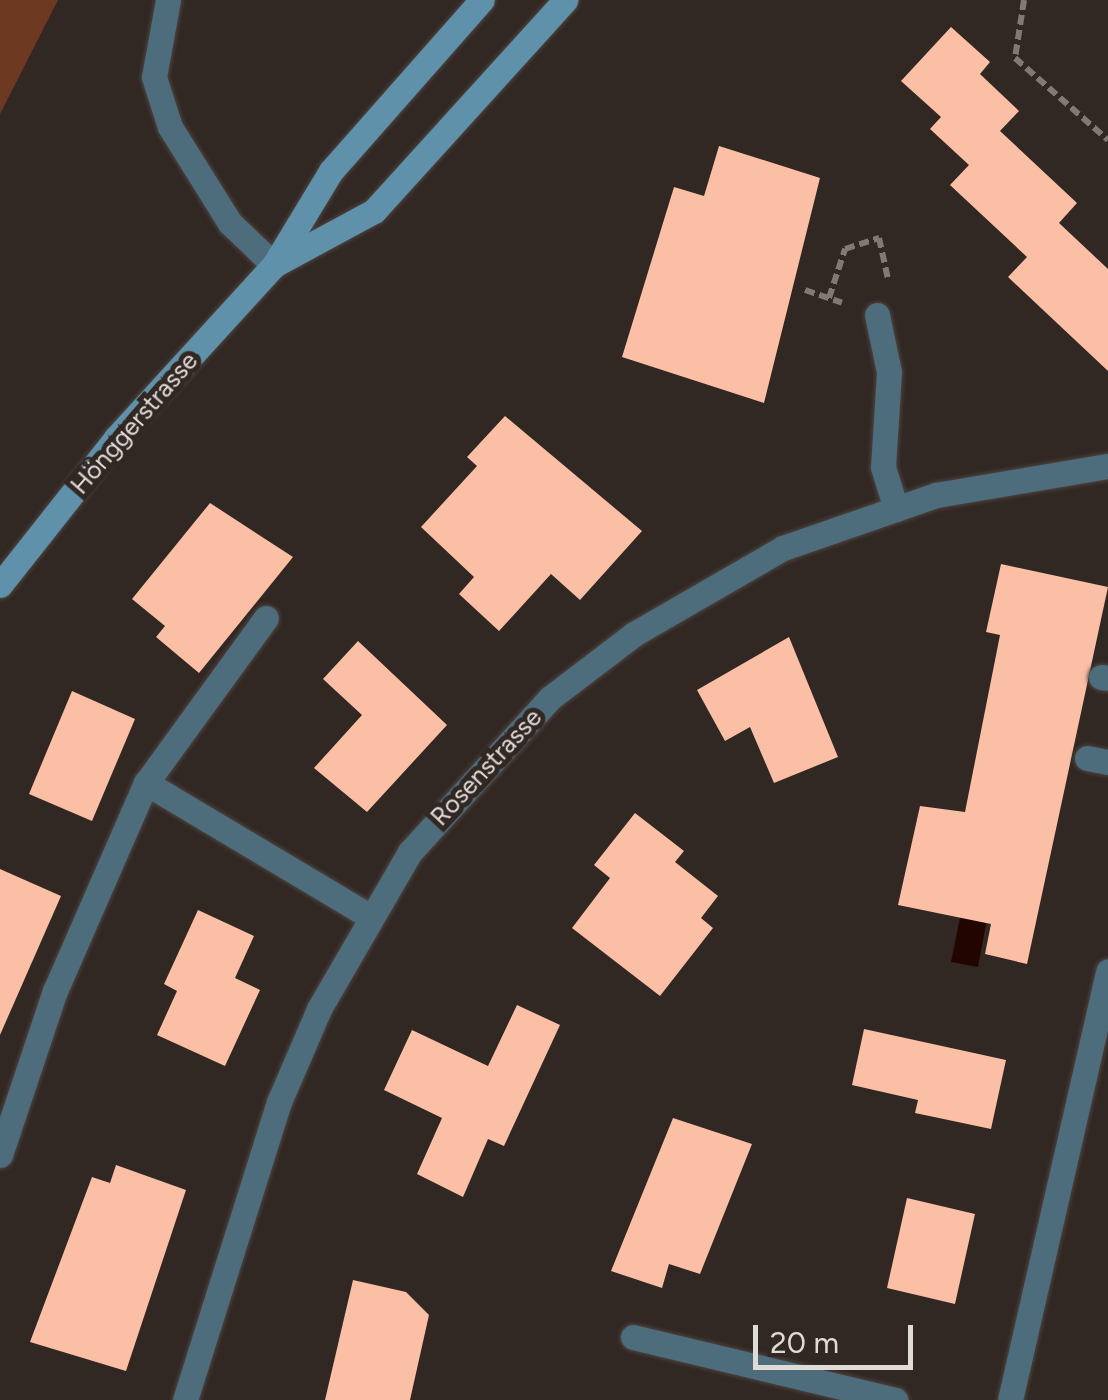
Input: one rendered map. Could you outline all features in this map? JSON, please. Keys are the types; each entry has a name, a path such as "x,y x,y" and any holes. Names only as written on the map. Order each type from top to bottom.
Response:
{"main road":[{"name":"Hönggerstrasse","path":"0,585 116,438 274,265 331,171 482,0"},
{"name":"Hönggerstrasse","path":"274,265 374,211 565,0"}],"street":[{"path":"168,0 154,77 170,127 230,223 274,265"},
{"path":"876,315 889,372 883,467 896,509"},
{"name":"Rosenstrasse","path":"185,1400 279,1102 369,916 463,786 550,698 735,571 896,509 1108,466"},
{"path":"0,1156 55,991 146,784 266,618"},
{"path":"146,784 369,916"},
{"path":"1010,1400 1108,971"},
{"path":"633,1337 896,1400"}],"path":[{"path":"1024,0 1015,58 1108,140"}],"shaded area":[{"path":"0,0 58,0 0,114"},
{"path":"963,903 989,908 978,967 951,962"}],"building":[{"path":"951,27 990,62 980,74 1019,111 1000,131 1077,203 1059,223 1108,269 1108,371 1008,277 1027,257 950,185 969,165 930,129 941,117 901,81"},
{"path":"719,146 820,178 764,403 622,357 674,187 704,196"},
{"path":"505,416 642,531 580,600 551,574 499,631 459,594 474,577 421,527 477,466 467,457"},
{"path":"210,503 293,557 199,673 156,637 165,626 132,599"},
{"path":"1001,564 1108,587 1027,964 985,954 991,924 898,905 920,806 965,812 1000,635 986,632"},
{"path":"789,637 838,757 774,783 750,727 725,741 697,690"},
{"path":"358,641 447,725 367,812 314,768 362,715 323,679"},
{"path":"72,691 135,719 92,821 29,794"},
{"path":"635,813 684,851 675,862 718,896 701,918 713,928 660,996 572,928 610,878 594,865"},
{"path":"0,869 61,896 0,1035"},
{"path":"198,910 254,936 235,978 260,990 225,1066 157,1035 177,991 164,984"},
{"path":"517,1005 560,1025 504,1146 488,1139 463,1197 417,1174 442,1118 384,1090 412,1030 488,1066"},
{"path":"864,1029 1006,1060 991,1129 915,1113 918,1100 852,1085"},
{"path":"673,1118 752,1144 700,1274 669,1264 662,1288 611,1271"},
{"path":"116,1165 186,1190 126,1371 30,1342 92,1177 110,1183"},
{"path":"907,1198 975,1214 955,1304 887,1288"},
{"path":"353,1280 406,1292 429,1315 410,1400 325,1400"}]}
